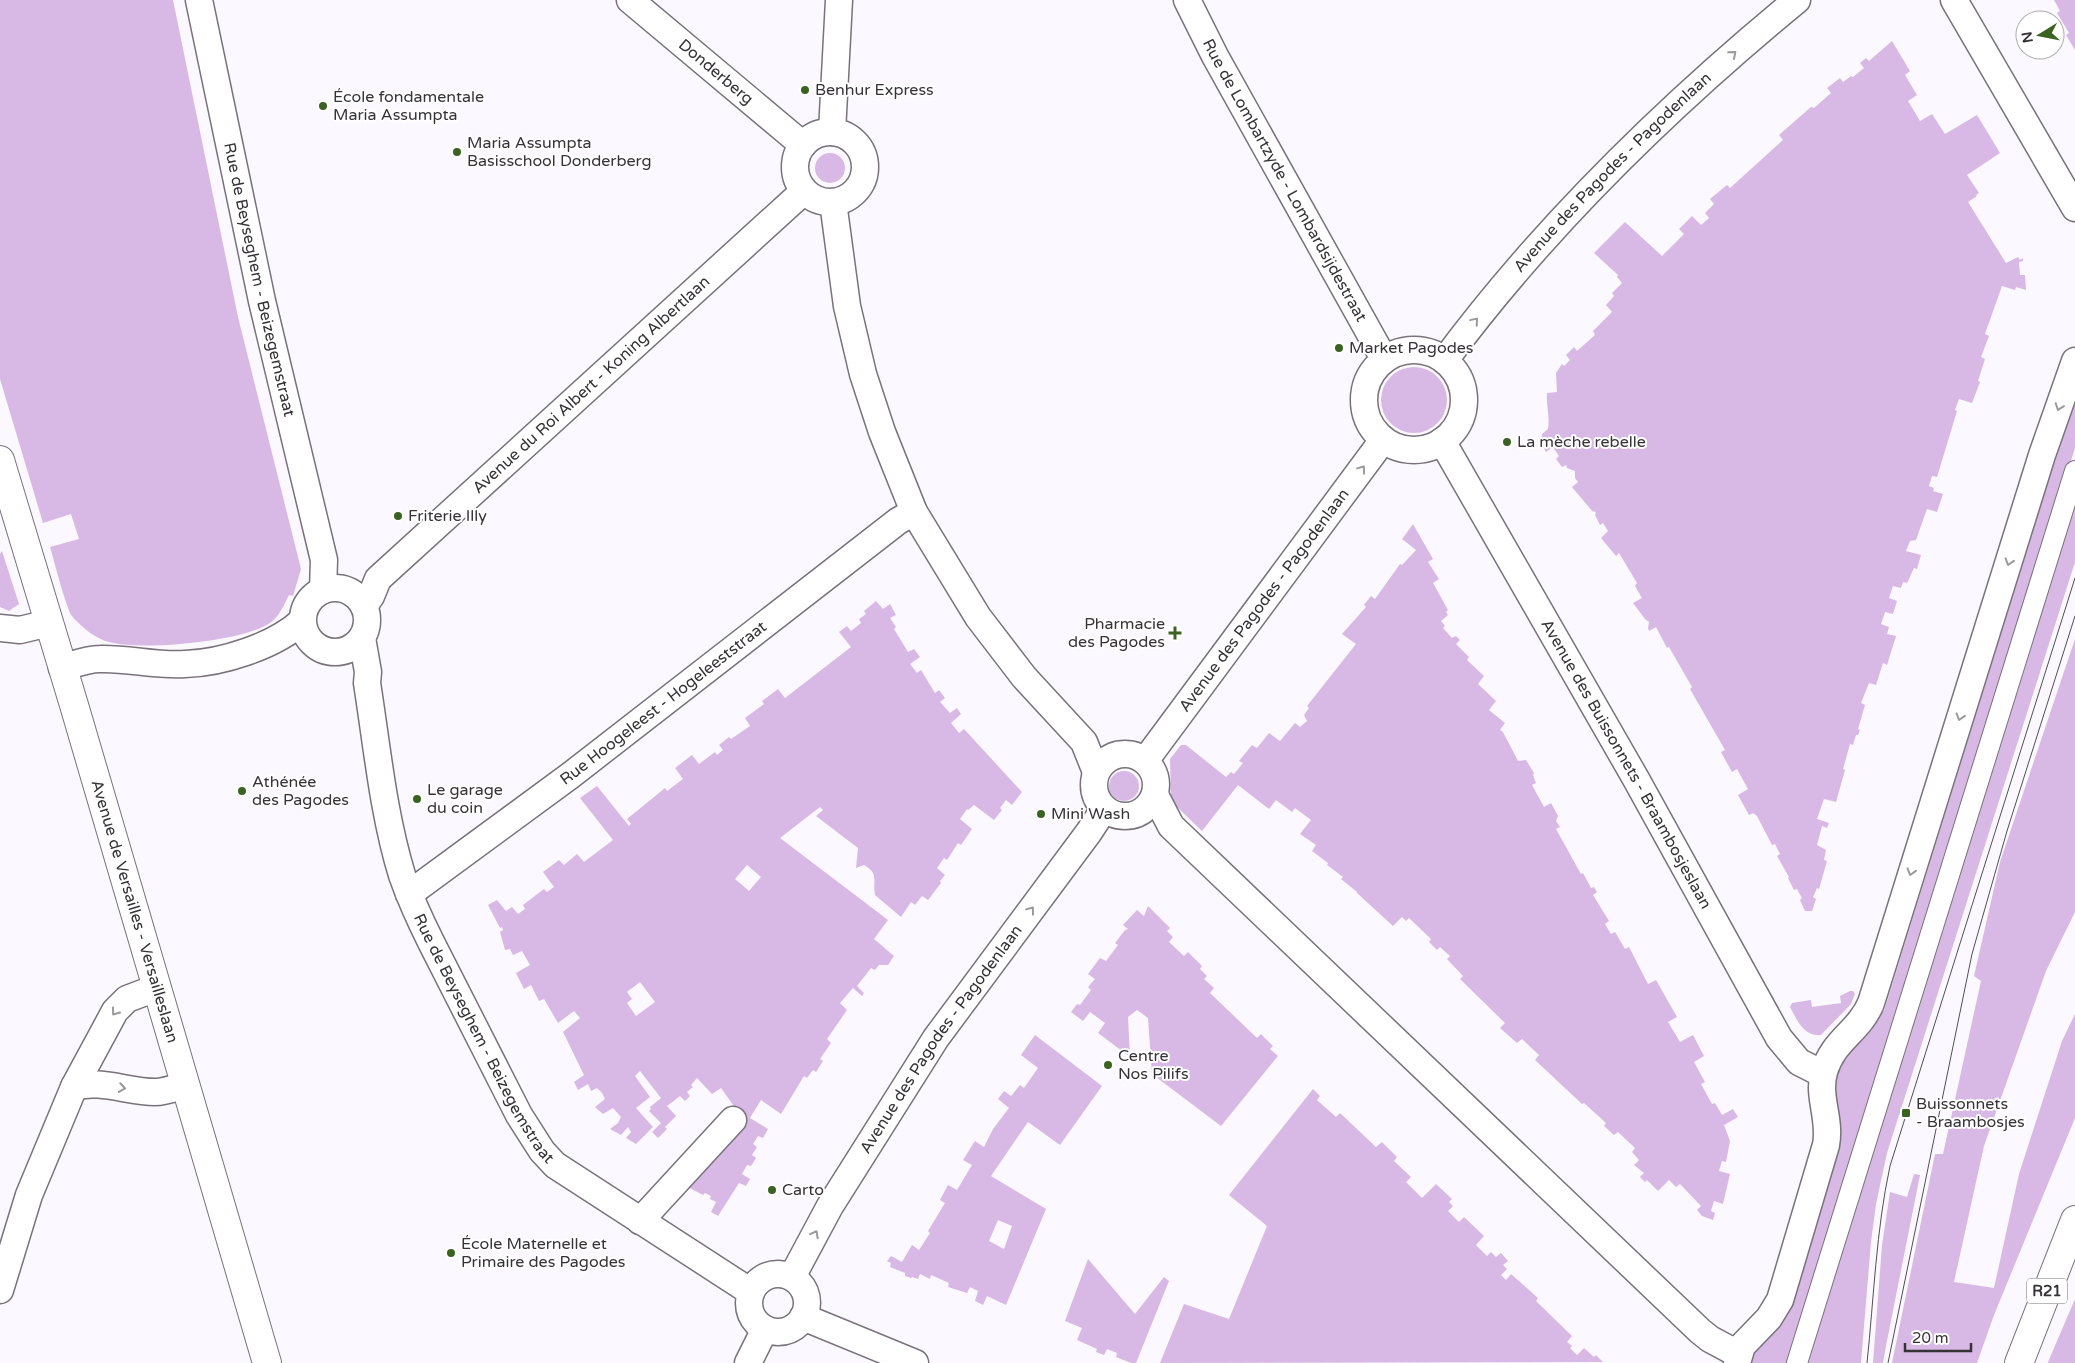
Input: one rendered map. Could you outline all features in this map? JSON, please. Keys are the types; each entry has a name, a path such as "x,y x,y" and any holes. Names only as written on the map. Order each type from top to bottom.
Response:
{"street":[{"name":"Rue de Beyseghem - Beizegemstraat","path":"199,0 266,320 324,560 344,594 367,616 367,627 354,645 367,683 391,830 409,894 431,942 519,1115 542,1151 555,1166 570,1177 751,1292"},
{"name":"Donderberg","path":"630,0 803,145"},
{"path":"832,132 839,0"},
{"name":"Rue de Lombartzyde - Lombardsijdestraat","path":"1187,0 1215,56 1384,359"},
{"name":"Avenue des Pagodes - Pagodenlaan","path":"1445,360 1538,245 1629,149 1695,87 1797,0"},
{"path":"1954,0 2075,208"},
{"path":"832,132 842,134 855,143 864,156 866,167 860,187 848,197 834,202 817,200 804,191 796,173 798,154 803,145 819,134 832,132"},
{"name":"Avenue du Roi Albert - Koning Albertlaan","path":"344,594 371,596 378,579 804,191"},
{"path":"834,202 847,306 863,374 898,474 914,512 936,551 984,624 1024,677 1105,764"},
{"path":"1408,350 1421,350 1445,360 1461,381 1464,395 1460,421 1452,432 1442,442 1431,447 1412,450 1394,446 1383,440 1369,422 1364,399 1369,377 1384,359 1395,353 1408,350"},
{"path":"1155,795 1171,826 1700,1331 1710,1340 1738,1358 1742,1346 1774,1310 1780,1300 1828,1133 1828,1121 1822,1099 1823,1074 1834,1049 1859,1024 1865,1016 1870,1002 2042,455 2075,361"},
{"name":"Avenue des Pagodes - Pagodenlaan","path":"1145,761 1383,440"},
{"name":"Avenue des Buissonnets - Braambosjeslaan","path":"1442,442 1636,779 1778,1038 1799,1062 1823,1074"},
{"name":"Avenue de Versailles - Versailleslaan","path":"0,460 267,1363"},
{"path":"1797,1363 2075,471"},
{"name":"Rue Hoogeleest - Hogeleeststraat","path":"409,894 571,774 898,521 914,512"},
{"path":"344,594 310,599 303,613 307,632 327,652 354,645"},
{"path":"0,628 20,630 49,623"},
{"path":"62,668 98,659 158,664 194,664 220,659 274,641 297,641 307,632"},
{"path":"1130,754 1145,761 1154,772 1157,788 1146,810 1126,817 1114,815 1104,809 1095,796 1094,788 1105,764 1130,754"},
{"name":"Avenue des Pagodes - Pagodenlaan","path":"792,1277 835,1197 936,1038 1089,832 1104,809"},
{"path":"1138,814 1171,826"},
{"path":"0,1290 29,1195 74,1088 115,1011 127,999 156,988"},
{"path":"74,1088 87,1085 103,1085 153,1092 165,1091 185,1085"},
{"path":"640,1221 734,1120"},
{"name":"R21","path":"2019,1363 2075,1220"},
{"path":"773,1274 783,1274 792,1277 798,1281 806,1295 807,1302 803,1317 793,1328 772,1331 765,1329 759,1325 751,1313 749,1306 751,1292 756,1283 764,1277 773,1274"},
{"path":"803,1317 915,1363"},
{"path":"748,1363 765,1329"}],"shaded area":[{"path":"0,0 173,0 238,317 301,569 293,596 289,595 276,618 256,630 215,640 191,643 144,646 124,645 109,642 89,632 79,624 69,611 50,547 79,539 71,514 43,523 0,379"},
{"path":"2054,0 2075,0 2075,50 2066,35 2069,33 2065,26 2065,10 2059,10"},
{"path":"1892,41 1910,71 1905,75 1917,95 1908,101 1920,121 1932,114 1945,134 1977,115 2000,153 1967,175 1979,193 1968,202 2006,263 2018,257 2020,260 2023,258 2023,261 2019,262 2020,275 2025,275 2026,290 2016,287 2015,290 2002,286 1985,334 1989,336 1981,357 1985,359 1978,381 1980,382 1972,403 1959,399 1955,410 1957,411 1937,477 1932,476 1929,486 1934,488 1933,491 1943,494 1937,512 1927,509 1916,540 1910,541 1906,551 1921,555 1917,569 1914,568 1907,583 1903,582 1901,588 1893,586 1889,598 1897,601 1893,614 1885,612 1881,624 1889,627 1887,634 1896,636 1887,665 1883,663 1876,685 1869,683 1861,703 1865,705 1858,729 1860,730 1858,735 1856,735 1853,745 1850,744 1836,802 1824,799 1817,819 1829,823 1827,828 1822,826 1817,845 1826,850 1824,860 1827,861 1819,889 1817,888 1813,897 1816,899 1812,911 1805,911 1800,900 1802,898 1797,889 1794,890 1777,856 1780,854 1775,844 1772,845 1757,816 1753,813 1749,815 1738,795 1748,789 1737,769 1732,772 1721,752 1725,750 1690,689 1692,687 1656,627 1649,631 1649,622 1633,603 1642,598 1635,586 1637,583 1619,553 1616,556 1601,538 1608,531 1603,523 1600,525 1595,515 1596,513 1593,512 1572,487 1578,482 1575,478 1575,471 1567,468 1566,465 1562,467 1556,459 1559,456 1553,447 1546,452 1542,444 1542,434 1548,429 1547,393 1557,392 1556,373 1562,364 1564,366 1570,360 1566,355 1574,347 1577,351 1595,335 1593,331 1612,312 1606,305 1614,296 1612,293 1622,283 1617,277 1618,275 1594,253 1625,222 1662,256 1684,234 1679,229 1692,216 1701,225 1709,218 1705,213 1714,204 1710,199 1727,185 1730,188 1783,140 1779,135 1811,107 1814,108 1831,93 1827,88 1840,78 1843,82 1851,76 1853,77 1864,68 1860,63 1866,58 1869,61"},
{"path":"830,153 840,158 845,168 840,178 830,183 820,178 815,168 820,158"},
{"path":"1414,367 1427,370 1437,377 1444,387 1447,400 1444,413 1437,423 1427,430 1414,433 1401,430 1391,423 1384,413 1381,400 1384,387 1391,377 1401,370"},
{"path":"2075,403 2075,448 1789,1363 1746,1363 1746,1358 1791,1306 1832,1172 1827,1166 1832,1072 1876,1009 1884,1011 2050,476"},
{"path":"2075,495 2075,562 1887,1153 1876,1204 1871,1242 1861,1363 1805,1363"},
{"path":"1413,524 1433,559 1428,562 1439,579 1433,583 1448,610 1446,612 1448,615 1441,621 1445,626 1443,628 1452,638 1456,636 1460,640 1456,644 1469,657 1467,660 1484,676 1478,684 1496,701 1489,710 1505,723 1500,730 1503,732 1518,761 1526,760 1534,773 1536,783 1532,785 1544,807 1551,803 1558,816 1556,821 1560,827 1556,829 1581,874 1583,873 1591,888 1594,887 1597,892 1593,895 1609,921 1605,924 1611,934 1615,932 1625,949 1629,947 1648,984 1656,980 1677,1017 1668,1022 1680,1042 1693,1035 1704,1056 1694,1062 1705,1082 1701,1084 1712,1104 1715,1103 1722,1115 1733,1109 1738,1117 1724,1125 1730,1141 1726,1162 1722,1161 1719,1171 1730,1174 1723,1204 1714,1201 1711,1211 1715,1213 1713,1220 1702,1216 1697,1210 1701,1206 1680,1184 1676,1187 1669,1180 1658,1191 1647,1180 1645,1182 1640,1177 1644,1173 1634,1165 1639,1160 1632,1152 1635,1148 1618,1132 1614,1135 1604,1126 1606,1123 1584,1103 1582,1104 1535,1060 1539,1055 1522,1039 1517,1043 1500,1028 1505,1023 1460,979 1463,976 1447,959 1450,956 1440,947 1437,950 1429,942 1431,939 1409,918 1406,921 1402,917 1393,926 1341,879 1343,877 1327,865 1328,863 1312,851 1316,845 1300,834 1311,820 1295,808 1292,812 1276,800 1269,809 1238,785 1202,831 1176,806 1171,798 1170,759 1181,745 1186,745 1226,777 1231,772 1234,774 1243,763 1239,761 1252,745 1257,748 1269,733 1280,741 1295,723 1300,727 1307,721 1304,715 1309,708 1307,706 1356,644 1342,634 1366,607 1364,605 1371,596 1375,599 1400,564 1402,565 1416,550 1402,539"},
{"path":"2,551 19,604 9,611 0,607 0,554"},
{"path":"876,601 883,609 890,604 896,615 890,618 896,627 894,629 908,652 914,649 920,657 910,664 917,673 921,670 935,693 939,690 945,698 940,702 950,713 957,708 961,714 951,723 959,733 964,729 1022,792 1012,805 1006,800 1000,808 1002,810 994,820 974,805 967,809 960,819 972,829 961,845 958,843 947,860 944,858 937,868 945,875 940,881 941,883 928,900 922,896 915,905 911,902 901,917 875,895 874,875 869,868 864,865 856,868 858,848 816,816 823,810 820,807 780,838 888,920 874,939 894,956 888,965 879,965 875,970 871,968 857,986 864,993 862,996 853,988 840,1003 847,1010 827,1039 831,1043 820,1059 823,1061 816,1072 813,1070 807,1078 804,1076 781,1114 761,1100 750,1118 768,1129 763,1138 758,1136 753,1144 757,1147 752,1155 756,1158 751,1166 747,1165 742,1174 750,1179 746,1186 739,1183 718,1216 711,1212 716,1202 710,1199 711,1196 705,1193 703,1195 686,1186 745,1115 738,1112 721,1088 712,1094 697,1078 691,1085 693,1087 687,1092 690,1096 685,1101 680,1096 667,1106 676,1116 665,1127 667,1129 658,1138 652,1132 661,1123 649,1111 650,1107 661,1098 640,1071 635,1076 650,1097 636,1108 653,1127 636,1144 626,1138 631,1132 628,1127 621,1135 610,1129 618,1123 621,1117 613,1108 603,1114 595,1107 605,1099 597,1088 591,1091 588,1084 578,1090 574,1082 584,1075 563,1032 580,1018 574,1011 558,1023 544,999 539,1001 531,985 524,989 516,973 530,965 522,951 513,955 510,949 505,950 500,932 503,930 502,927 500,928 488,905 497,900 506,911 512,907 518,914 525,909 523,905 544,889 547,892 554,887 543,872 559,860 564,865 577,854 584,862 613,840 580,798 597,786 629,826 631,824 627,819 665,788 667,791 683,779 675,768 692,755 699,764 715,752 717,755 723,750 719,745 729,737 731,739 750,726 745,718 764,704 762,701 778,689 785,698 851,647 839,632 847,626 851,631 861,623 859,619 866,614 864,611","holes":["747,865 761,877 749,891 735,879","640,982 655,1002 636,1016 627,1003 632,999 627,992"]},
{"path":"2075,639 2075,912 2046,971 1984,1146 1954,1282 1994,1288 2019,1174 2062,1041 2075,1014 2075,1118 1994,1315 1977,1363 1892,1363 1935,1154 1943,1154 1981,981 1974,976 2000,862"},
{"path":"1124,771 1134,776 1139,786 1134,796 1124,801 1114,796 1109,786 1114,776"},
{"path":"1148,906 1170,928 1167,931 1173,937 1169,942 1184,956 1188,952 1202,966 1200,969 1207,976 1204,979 1214,988 1210,993 1257,1038 1261,1034 1273,1046 1270,1049 1278,1056 1221,1126 1152,1074 1148,1018 1137,1010 1128,1017 1130,1057 1098,1033 1105,1023 1090,1012 1083,1021 1071,1012 1077,1004 1080,1005 1091,990 1088,987 1095,979 1088,974 1100,958 1106,961 1118,945 1115,943 1125,930 1128,929 1123,925 1137,910 1144,916"},
{"path":"1853,991 1855,994 1851,1004 1821,1035 1810,1033 1802,1027 1790,1007 1792,1003 1811,1000 1812,1007 1841,1003 1840,996"},
{"path":"1035,1035 1102,1086 1060,1145 1028,1122 991,1176 1046,1209 1006,1305 987,1296 983,1305 975,1301 978,1291 970,1287 967,1293 948,1287 949,1283 931,1275 930,1279 920,1274 918,1279 911,1278 905,1276 905,1273 890,1267 891,1263 887,1261 891,1256 902,1262 912,1245 919,1250 945,1203 940,1200 948,1185 957,1190 972,1165 963,1160 975,1141 984,1147 993,1129 1009,1108 998,1099 1004,1091 1011,1096 1020,1085 1024,1088 1038,1068 1021,1055","holes":["998,1220 1012,1226 1004,1249 989,1241"]},
{"path":"1313,1089 1320,1096 1317,1100 1336,1117 1340,1113 1376,1147 1382,1142 1397,1157 1394,1161 1411,1177 1406,1182 1422,1198 1436,1184 1452,1199 1449,1202 1453,1206 1448,1211 1459,1222 1464,1217 1484,1236 1476,1245 1487,1256 1491,1252 1496,1257 1501,1253 1508,1261 1503,1265 1507,1269 1501,1275 1506,1280 1511,1274 1538,1298 1536,1301 1572,1336 1567,1342 1572,1346 1570,1348 1577,1355 1584,1348 1603,1362 1160,1363 1184,1304 1229,1319 1267,1226 1229,1195"},
{"path":"1914,1174 1920,1175 1883,1363 1873,1363 1882,1245 1890,1192 1907,1197"},
{"path":"1088,1259 1135,1314 1164,1277 1169,1281 1136,1363 1116,1357 1117,1353 1107,1349 1104,1355 1096,1352 1097,1349 1077,1340 1082,1328 1065,1321"},
{"path":"2075,1299 2075,1363 2048,1363 2048,1362"}],"tram line":[{"path":"1867,1363 1878,1239 1890,1166 2075,578"},
{"path":"1888,1363 1972,954 2007,831 2075,616"}],"place":[{"name":"Benhur Express","path":"805,90"},
{"name":"École fondamentale Maria Assumpta","path":"323,106"},
{"name":"Maria Assumpta Basisschool Donderberg","path":"457,152"},
{"name":"Market Pagodes","path":"1339,348"},
{"name":"La mèche rebelle","path":"1507,442"},
{"name":"Friterie Illy","path":"398,516"},
{"name":"Pharmacie des Pagodes","path":"1175,633"},
{"name":"Athénée des Pagodes","path":"242,791"},
{"name":"Le garage du coin","path":"417,799"},
{"name":"Mini Wash","path":"1041,814"},
{"name":"Centre Nos Pilifs","path":"1108,1065"},
{"name":"Buissonnets - Braambosjes","path":"1906,1113"},
{"name":"Carto","path":"772,1190"},
{"name":"École Maternelle et Primaire des Pagodes","path":"451,1253"}]}
